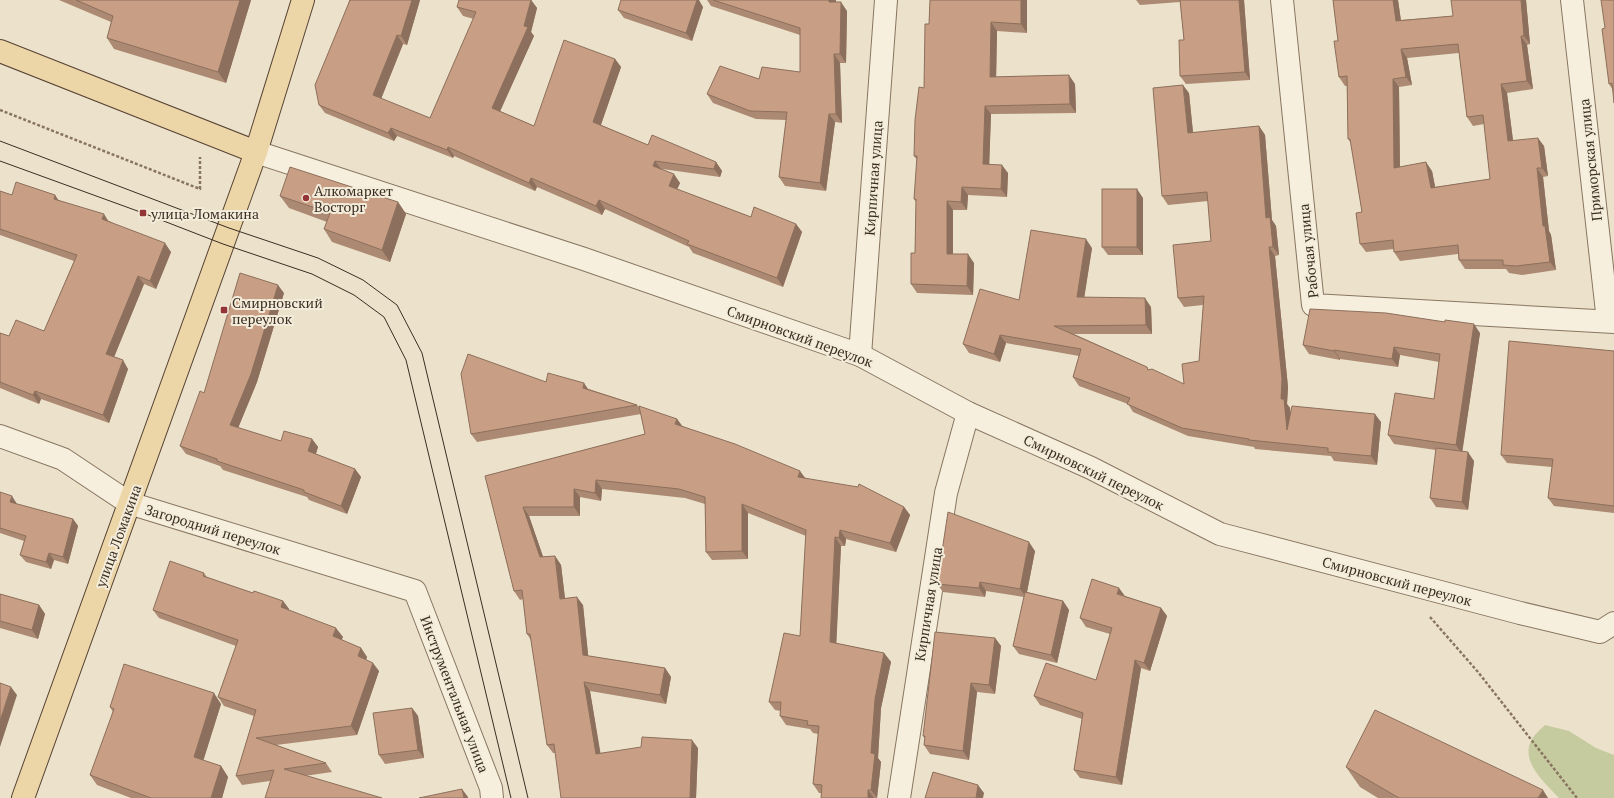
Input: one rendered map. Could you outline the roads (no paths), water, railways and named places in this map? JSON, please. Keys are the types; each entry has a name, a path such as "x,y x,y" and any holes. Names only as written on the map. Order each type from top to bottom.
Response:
{"main road":[{"name":"улица Ломакина","path":"22,798 256,152 304,0"},
{"name":"Смирновский переулок","path":"0,51 256,152"}],"street":[{"name":"Кирпичная улица","path":"860,355 886,0"},
{"name":"Рабочая улица","path":"1282,0 1313,305 1611,321"},
{"name":"Приморская улица","path":"1572,0 1611,321"},
{"name":"Смирновский переулок","path":"256,152 577,257 860,355 968,413 1091,468 1220,534 1520,613 1600,632 1614,623"},
{"name":"Кирпичная улица","path":"898,798 946,492 968,413"},
{"name":"Загородний переулок","path":"0,436 63,459 129,503 415,591"},
{"name":"Инструментальная улица","path":"415,591 491,788 492,798"}],"tram line":[{"path":"0,141 229,228 318,258 363,280 397,305 422,353 528,798"},
{"path":"0,161 223,244 312,274 354,295 384,317 406,360 511,798"}],"place":[{"name":"Алкомаркет Восторг","path":"306,198"},
{"name":"улица Ломакина","path":"143,213"},
{"name":"Смирновский переулок","path":"224,310"}]}
